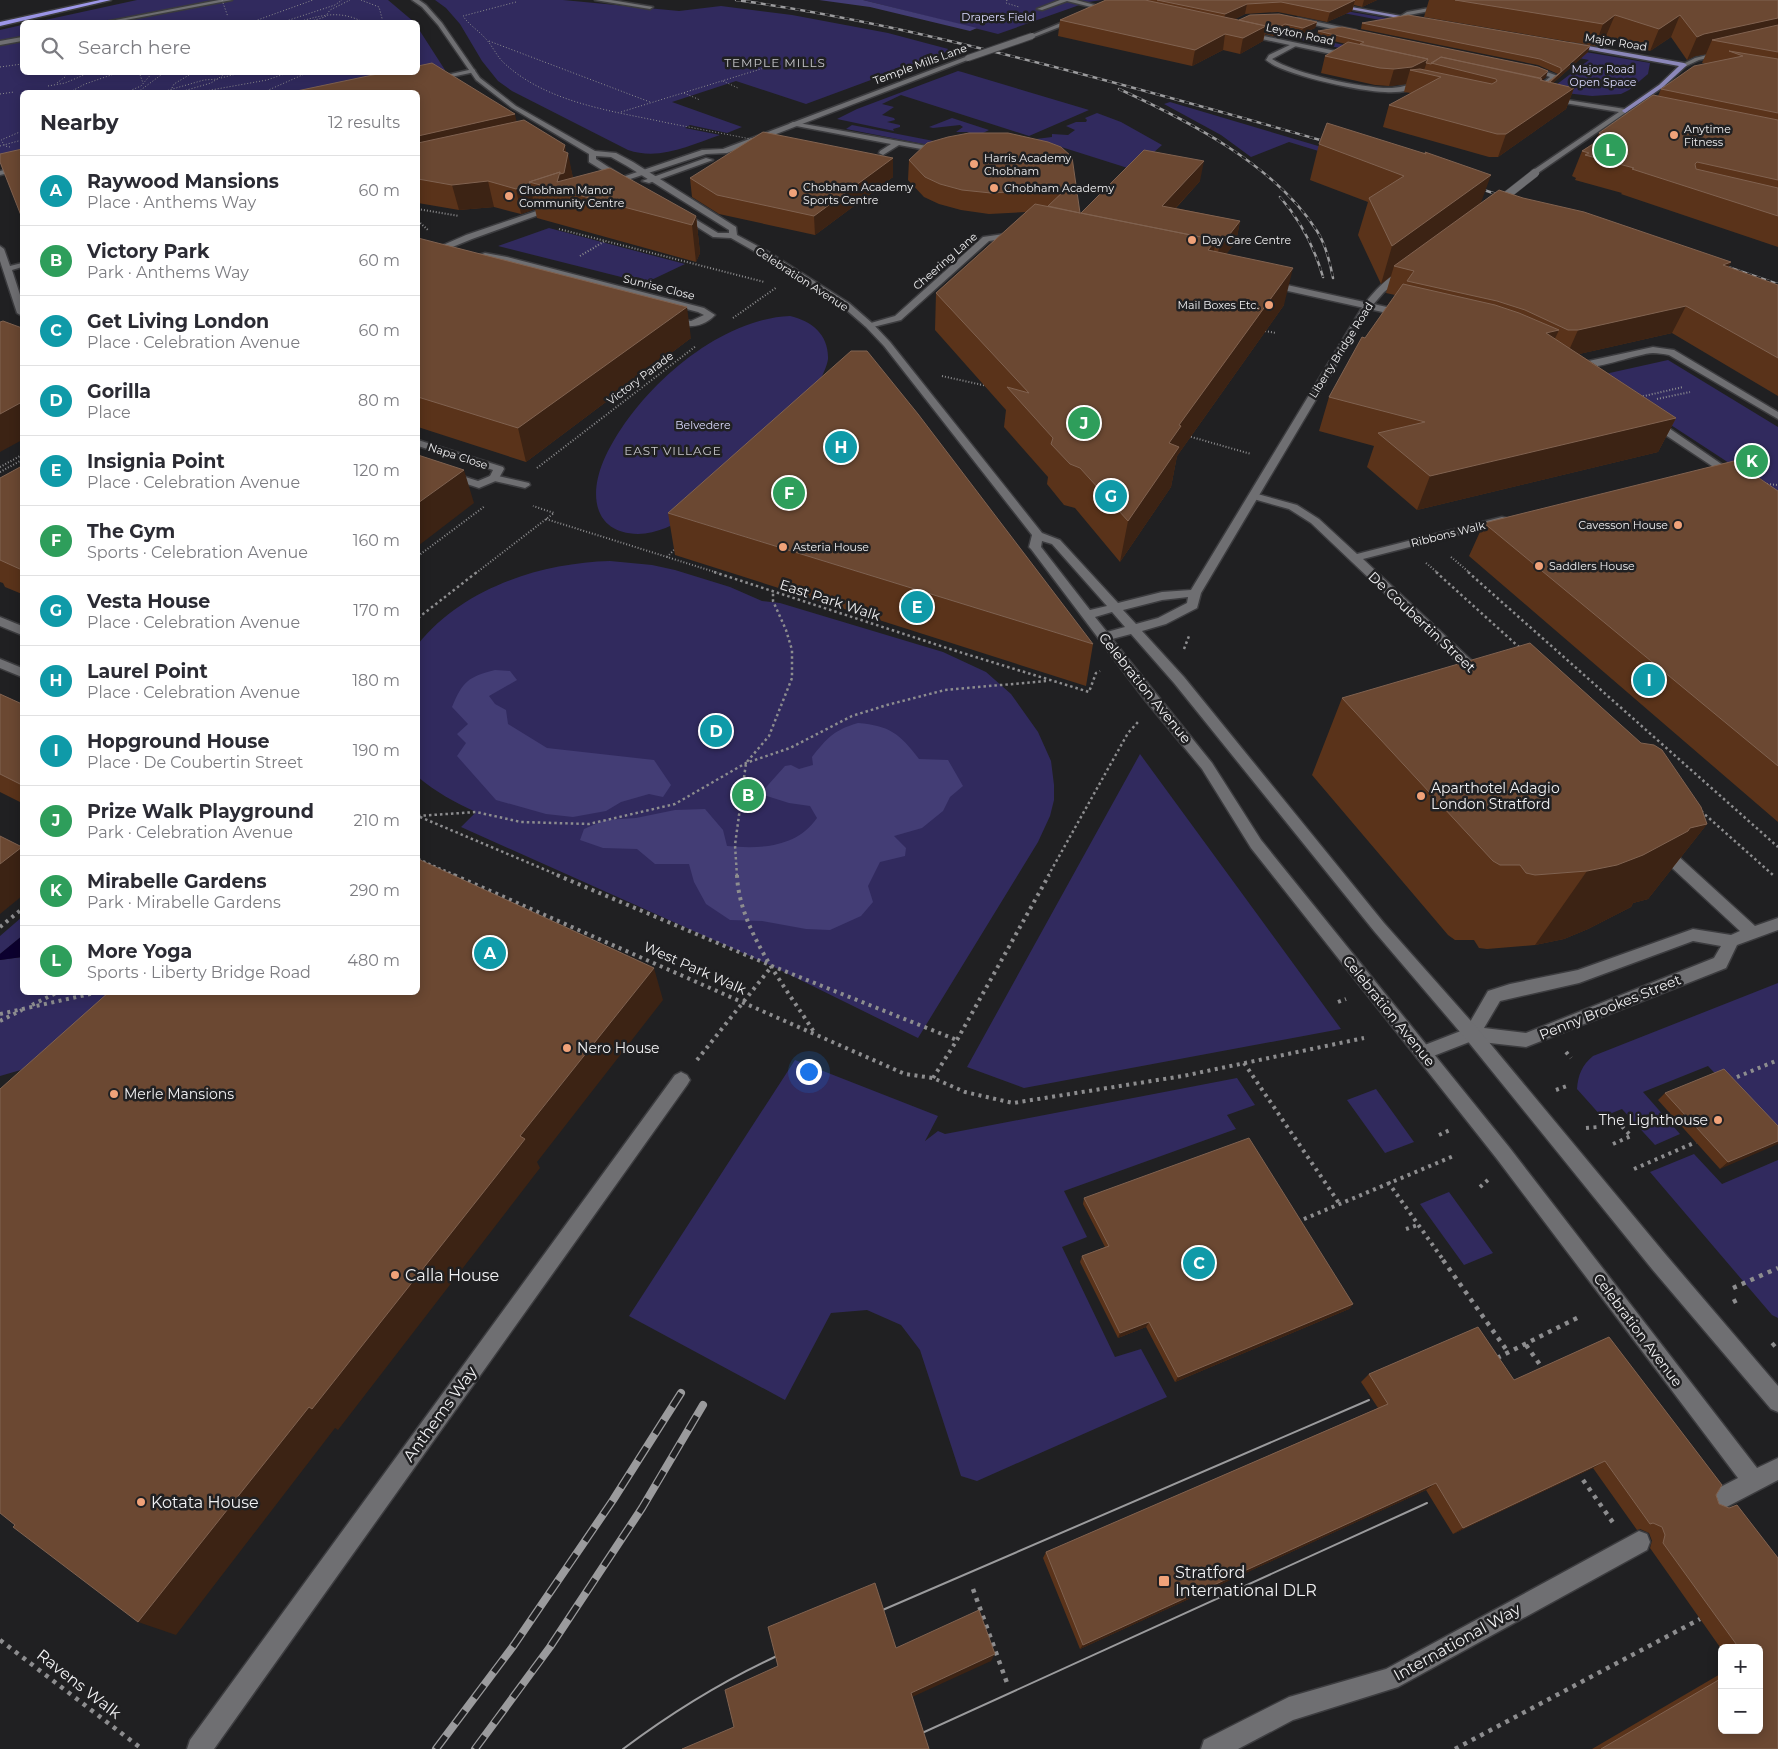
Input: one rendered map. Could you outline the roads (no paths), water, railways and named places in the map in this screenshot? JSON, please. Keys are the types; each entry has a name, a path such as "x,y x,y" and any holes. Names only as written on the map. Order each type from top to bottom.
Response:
{"highway":[{"path":"0,24 108,0"}],"main road":[{"path":"1303,0 1431,22"},
{"name":"Major Road","path":"1564,44 1684,64"},
{"path":"1625,111 1661,86 1684,64"},
{"path":"1625,111 1639,114"}],"street":[{"path":"119,20 229,0"},
{"name":"Temple Mills Lane","path":"415,0 424,6 440,24 482,83 514,107 594,153 613,155 654,179"},
{"path":"598,0 650,7"},
{"path":"1040,9 1067,0 1103,8"},
{"path":"1402,17 1407,14 1482,0"},
{"name":"Temple Mills Lane","path":"622,178 705,152 724,151 1112,5"},
{"path":"1290,18 1366,34"},
{"name":"Leyton Road","path":"1240,33 1357,58"},
{"path":"0,43 20,39"},
{"path":"1294,45 1271,56 1269,60 1272,64 1288,69 1372,88 1402,89 1415,86 1430,77"},
{"path":"1684,64 1733,51"},
{"name":"Major Road","path":"1684,64 1702,66"},
{"path":"1519,65 1538,69 1555,76 1533,93"},
{"path":"421,82 473,71"},
{"path":"1415,86 1424,88"},
{"path":"1522,93 1533,93 1625,111"},
{"path":"1486,211 1535,173 1625,111"},
{"path":"793,124 938,150"},
{"path":"883,153 898,142"},
{"name":"Temple Mills Lane","path":"594,153 592,160 634,185 723,155 724,151"},
{"path":"0,173 20,168"},
{"path":"601,186 622,178"},
{"name":"Celebration Avenue","path":"654,179 733,230 733,236"},
{"path":"420,258 469,237 559,206"},
{"name":"Celebration Avenue","path":"669,207 716,235 733,236 817,285 846,305 887,344 1038,535 1056,542 1134,629 1223,734 1379,927 1472,1034 1778,1402"},
{"name":"Cheering Lane","path":"869,326 898,318 986,239 1003,235 1026,235"},
{"path":"0,248 5,272 20,308"},
{"path":"439,250 454,254"},
{"name":"Sunrise Close","path":"467,258 485,256 504,259 701,310 710,315 696,324 684,325 656,317"},
{"name":"Liberty Bridge Road","path":"1104,637 1162,621 1193,605 1195,593 1367,306 1381,290 1415,264"},
{"path":"5,272 20,266"},
{"path":"1258,282 1414,316"},
{"path":"1584,364 1580,377 1559,363 1584,364 1653,350 1671,352 1778,416"},
{"path":"1641,414 1741,481"},
{"name":"Napa Close","path":"420,444 499,469 494,478 478,485 420,466"},
{"path":"1706,468 1718,465"},
{"path":"494,478 521,484"},
{"name":"De Coubertin Street","path":"1254,496 1301,511 1315,522 1491,686"},
{"name":"Ribbons Walk","path":"1354,558 1516,516"},
{"name":"Celebration Avenue","path":"1038,535 1035,547 1207,766 1256,844 1503,1153 1754,1482"},
{"path":"1087,615 1162,596 1195,593"},
{"path":"0,621 20,630"},
{"path":"0,663 20,671"},
{"path":"1653,841 1752,933"},
{"path":"1472,1034 1494,996 1580,976 1693,935 1731,941 1778,924"},
{"name":"Penny Brookes Street","path":"1423,1054 1472,1034 1526,1040 1720,963 1731,941"},
{"name":"Anthems Way","path":"199,1749 681,1080"},
{"path":"1715,1502 1778,1470"},
{"name":"International Way","path":"1213,1749 1288,1708 1390,1679 1639,1542"}],"tram line":[{"path":"871,1615 1369,1400"},
{"path":"887,1749 1427,1503"},
{"path":"623,1749 703,1695 788,1651"}],"railway":[{"path":"736,0 814,12 967,45 1116,83 1334,144"},
{"path":"1119,89 1174,115 1228,147 1278,185 1299,207 1320,236 1329,260 1333,278"},
{"path":"1472,186 1508,198"},
{"path":"1280,197 1306,234 1323,277"},
{"path":"1728,267 1778,284"},
{"path":"436,1749 514,1645 613,1500 681,1393"},
{"path":"475,1749 550,1647 642,1508 703,1405"}],"place":[{"name":"Anytime Fitness","path":"1674,135"},
{"name":"More Yoga","path":"1610,150"},
{"name":"Harris Academy Chobham","path":"974,164"},
{"name":"Chobham Academy","path":"994,188"},
{"name":"Chobham Academy Sports Centre","path":"793,193"},
{"name":"Chobham Manor Community Centre","path":"509,196"},
{"name":"Day Care Centre","path":"1192,240"},
{"name":"Mail Boxes Etc.","path":"1269,305"},
{"name":"Prize Walk Playground","path":"1084,423"},
{"name":"Laurel Point","path":"841,447"},
{"name":"Mirabelle Gardens","path":"1752,461"},
{"name":"The Gym","path":"789,493"},
{"name":"Vesta House","path":"1111,496"},
{"name":"Cavesson House","path":"1678,525"},
{"name":"Asteria House","path":"783,547"},
{"name":"Saddlers House","path":"1539,566"},
{"name":"Insignia Point","path":"917,607"},
{"name":"Hopground House","path":"1649,680"},
{"name":"Gorilla","path":"716,731"},
{"name":"Victory Park","path":"748,795"},
{"name":"Aparthotel Adagio London Stratford","path":"1421,796"},
{"name":"Raywood Mansions","path":"490,953"},
{"name":"Nero House","path":"567,1048"},
{"name":"Merle Mansions","path":"114,1094"},
{"name":"The Lighthouse","path":"1718,1120"},
{"name":"Get Living London","path":"1199,1263"},
{"name":"Calla House","path":"395,1275"},
{"name":"Kotata House","path":"141,1502"},
{"name":"Stratford International DLR","path":"1164,1581"}],"district":[{"name":"TEMPLE MILLS","path":"775,62"},
{"name":"EAST VILLAGE","path":"673,450"}],"park label":[{"name":"Drapers Field","path":"998,17"},
{"name":"Major Road Open Space","path":"1603,75"},
{"name":"Belvedere","path":"703,425"}]}
